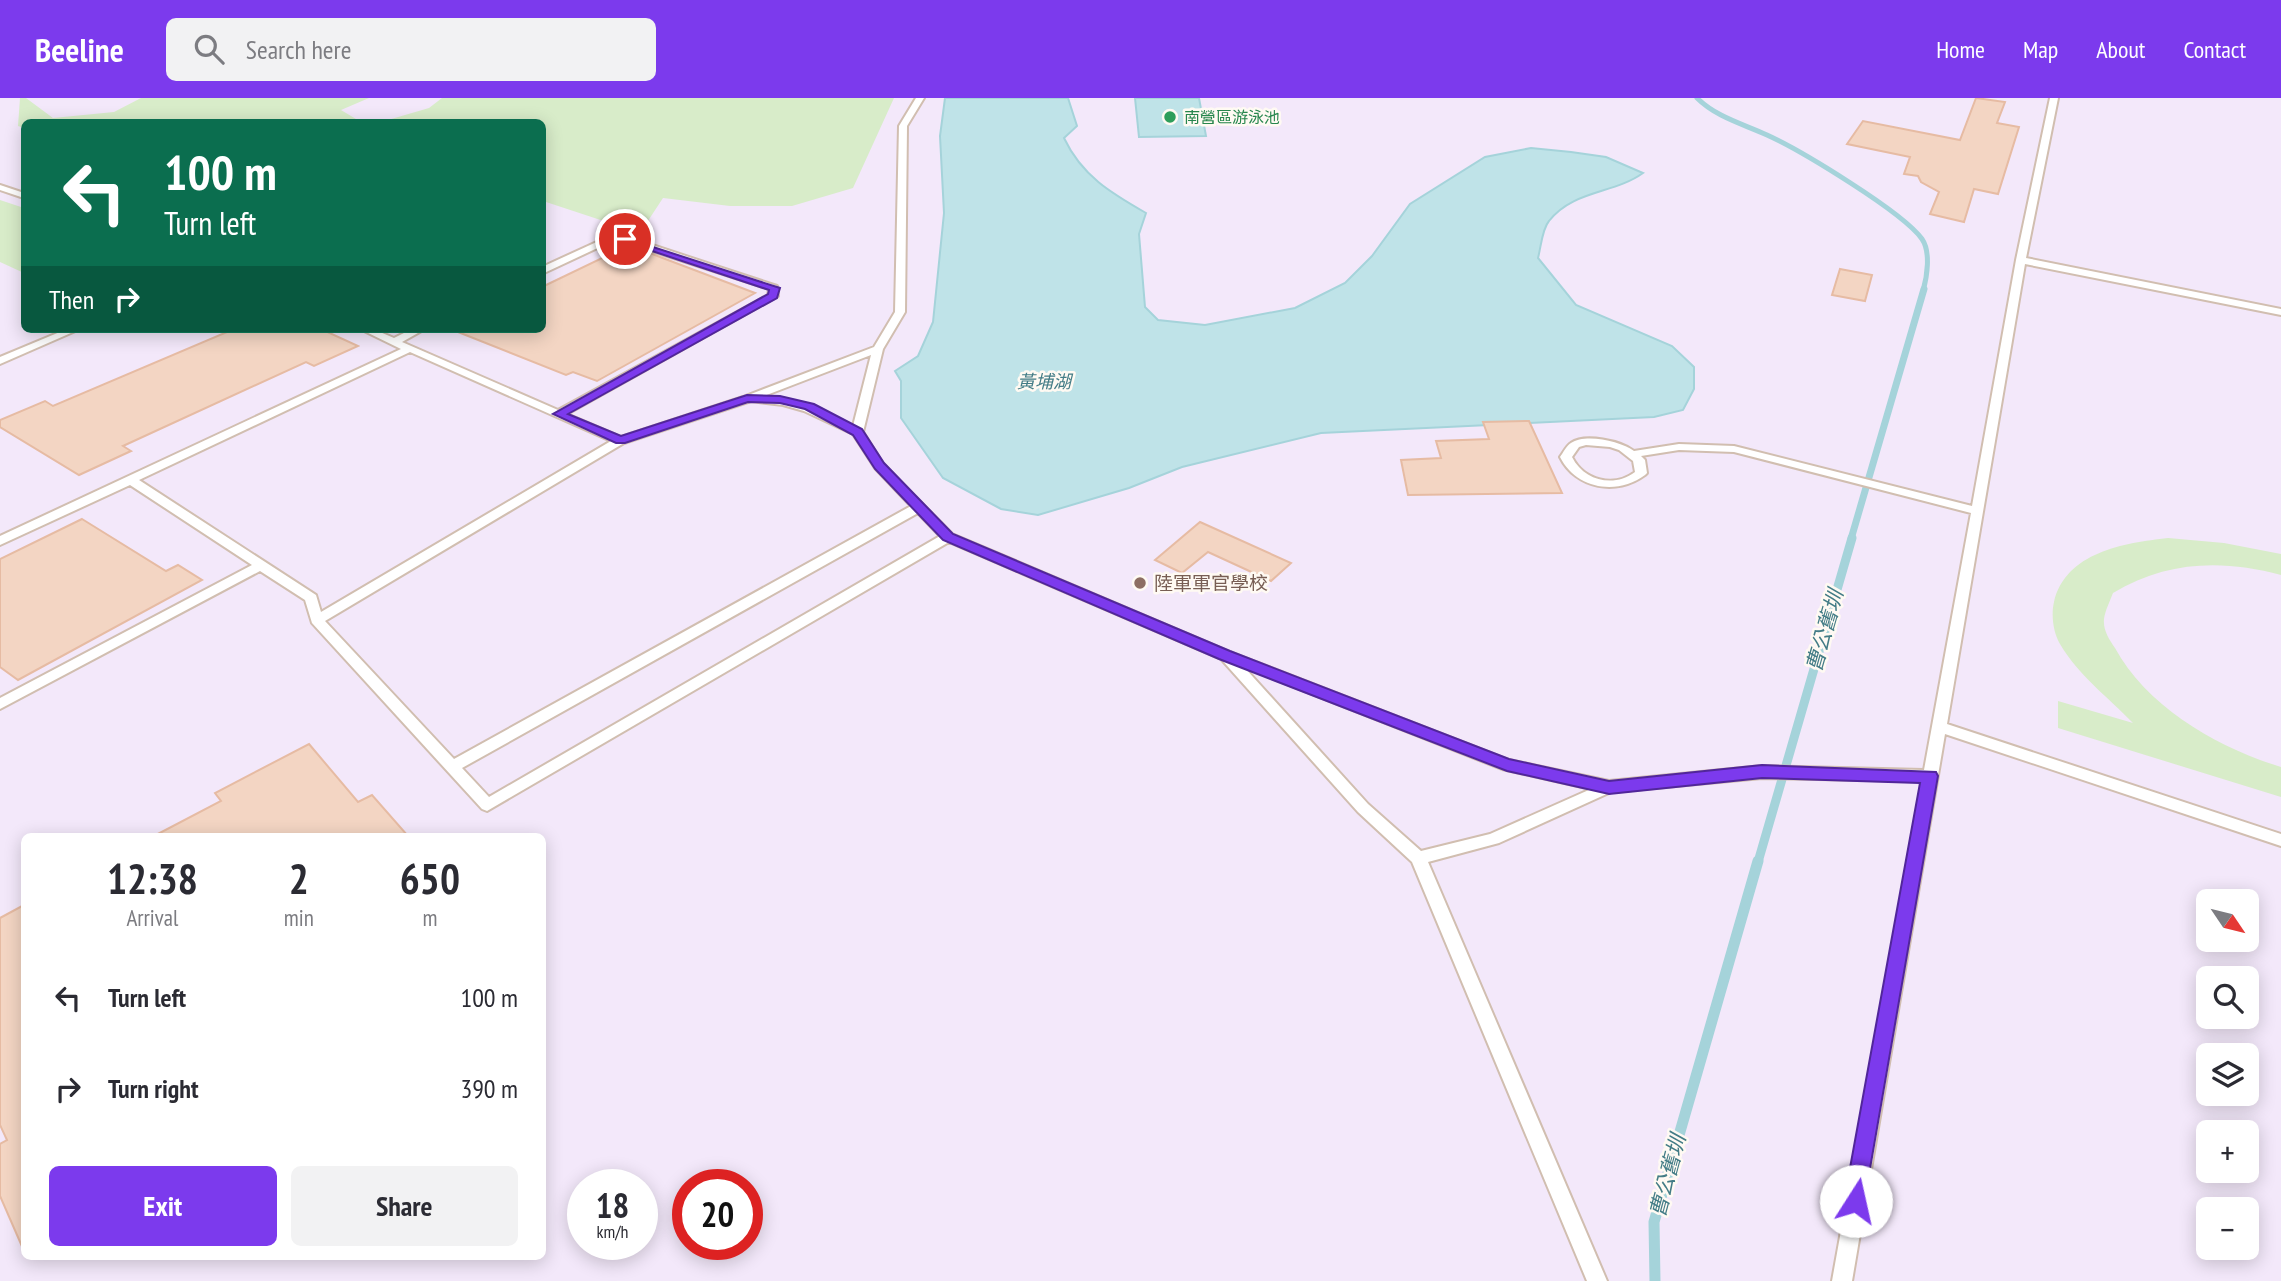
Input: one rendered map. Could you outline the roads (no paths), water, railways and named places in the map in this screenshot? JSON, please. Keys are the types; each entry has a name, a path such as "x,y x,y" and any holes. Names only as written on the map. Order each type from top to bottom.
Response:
{"lane":[{"path":"857,432 878,349 900,312 903,126 919,98"},
{"path":"1842,1281 2021,260 2054,98"},
{"path":"0,187 21,195"},
{"path":"546,269 604,242 625,239 774,288 773,296 559,414"},
{"path":"2021,260 2281,313"},
{"path":"0,361 66,333"},
{"path":"374,333 620,441"},
{"path":"393,342 412,333"},
{"path":"0,541 409,349"},
{"path":"317,621 620,441 747,399 878,349"},
{"path":"747,399 780,400 809,406 857,432 879,466 948,537 1225,655 1507,765 1609,787 1762,772 1930,776"},
{"path":"1633,454 1639,460 1641,473 1628,482 1617,484 1582,477 1568,464 1566,457 1575,445 1585,442 1611,444 1633,454 1679,447 1734,449 1977,511"},
{"path":"131,480 311,598 317,621 487,805 948,537"},
{"path":"452,767 919,507"},
{"path":"0,704 261,565"},
{"path":"1225,655 1363,808 1419,858 1597,1281"},
{"path":"1938,727 2281,840"},
{"path":"1419,858 1493,839 1609,787"}],"water":[{"name":"黃埔湖","path":"945,98 1068,98 1077,126 1064,138 1079,163 1099,182 1146,213 1139,234 1145,307 1158,320 1205,325 1295,308 1345,283 1372,256 1410,204 1485,157 1531,148 1606,157 1643,173 1632,180 1570,203 1559,211 1545,229 1538,258 1576,305 1672,346 1694,367 1694,389 1683,410 1654,417 1321,433 1182,467 1129,488 1038,515 1001,509 943,478 901,418 901,381 895,371 918,356 933,322 944,213 940,136"},
{"name":"南營區游泳池","path":"1135,98 1199,98 1206,136 1139,137"}],"waterway":[{"name":"曹公舊圳","path":"1697,98 1721,115 1767,135 1826,167 1911,227 1922,239 1927,251 1923,291"},
{"name":"曹公舊圳","path":"1851,539 1924,289"},
{"name":"曹公舊圳","path":"1758,862 1852,538"},
{"name":"曹公舊圳","path":"1655,1281 1654,1222 1758,861"}],"place":[{"name":"南營區游泳池","path":"1170,117"},
{"name":"陸軍軍官學校","path":"1140,583"}]}
